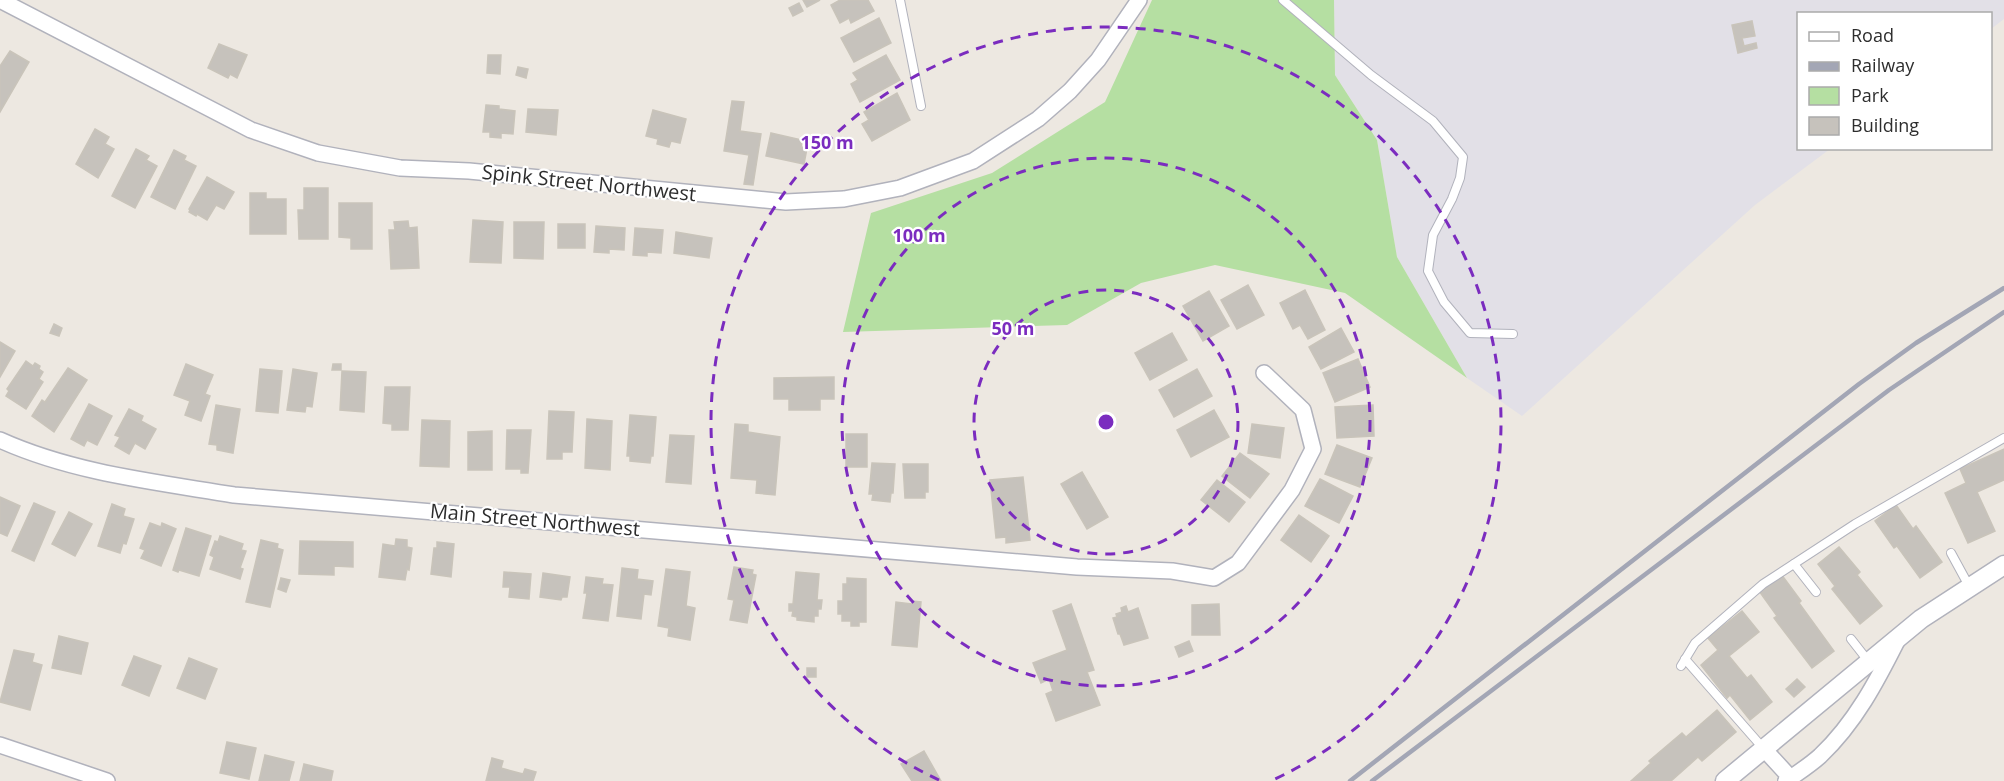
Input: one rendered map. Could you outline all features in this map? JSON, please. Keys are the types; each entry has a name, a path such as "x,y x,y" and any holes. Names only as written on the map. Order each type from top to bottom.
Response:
{"street":[{"name":"Spink Street Northwest","path":"0,0 251,130 318,153 400,168 469,171 786,202 844,199 900,188 973,161 1038,119 1070,91 1098,60 1139,0"},
{"name":"Main Street Northwest","path":"0,440 102,473 234,495 1077,567 1172,571 1214,578 1238,563 1292,490 1313,449 1303,410 1264,373"},
{"path":"1725,781 1921,619 2004,565"},
{"path":"1786,781 1820,757 1850,723 1874,687 1900,636"},
{"path":"0,745 107,781"},
{"path":"1764,749 1788,775 1786,781"}],"lane":[{"path":"900,0 921,106"},
{"path":"1282,0 1371,75 1433,121 1463,157 1460,178 1452,199 1433,235 1428,271 1444,302 1470,333 1513,334"},
{"path":"1764,749 1683,662 1695,643 1763,584 1854,524 2004,438"},
{"path":"1951,553 1970,587"},
{"path":"1794,564 1816,592"},
{"path":"1851,639 1869,662"}],"shaded area":[{"path":"1334,0 2004,0 2004,19 1992,28 1992,12 1797,12 1797,150 1829,150 1755,205 1522,416 1467,378 1397,257 1377,140 1335,75"}],"green space":[{"path":"1152,0 1334,0 1335,75 1377,140 1397,257 1467,378 1345,293 1215,265 1141,283 1067,325 843,332 871,213 992,173 1105,102"}],"building":[{"path":"803,0 820,0 807,7"},
{"path":"840,0 868,0 874,11 851,23 849,18 840,23 831,5"},
{"path":"799,3 803,11 793,16 789,8"},
{"path":"879,18 891,43 854,62 841,38"},
{"path":"1752,21 1755,36 1742,38 1744,46 1756,43 1757,48 1738,53 1732,25"},
{"path":"219,44 247,55 237,78 230,74 228,78 208,68"},
{"path":"10,51 29,62 0,112 0,66"},
{"path":"488,55 501,55 500,74 487,73"},
{"path":"886,55 900,80 860,102 851,84 858,80 853,73"},
{"path":"518,67 528,69 526,78 516,75"},
{"path":"897,93 910,120 872,141 862,124 869,120 864,112"},
{"path":"732,101 744,102 740,131 761,134 753,185 744,184 749,155 724,151"},
{"path":"486,105 515,111 513,134 501,133 501,138 490,137 490,132 483,132"},
{"path":"528,109 558,110 556,135 526,132"},
{"path":"653,110 686,119 680,143 671,141 669,147 657,144 658,139 646,136"},
{"path":"95,129 109,137 105,144 114,149 98,178 76,164"},
{"path":"771,133 802,140 801,147 807,148 804,164 766,156"},
{"path":"136,149 149,156 146,160 157,166 135,208 112,196"},
{"path":"174,150 186,156 184,160 196,166 175,209 151,197"},
{"path":"207,177 234,192 224,209 216,205 207,220 189,212 189,209"},
{"path":"304,188 328,188 328,239 299,239 298,210 304,210"},
{"path":"250,193 266,193 266,199 286,199 286,234 250,234"},
{"path":"339,203 372,203 372,249 351,249 351,238 339,237"},
{"path":"473,220 503,222 501,263 470,262"},
{"path":"408,221 409,228 417,227 419,268 391,269 389,230 395,230 394,222"},
{"path":"514,222 544,222 543,259 514,258"},
{"path":"558,224 585,224 585,248 558,248"},
{"path":"596,226 625,228 624,250 609,249 609,253 594,252"},
{"path":"635,228 663,230 661,253 647,252 647,256 633,255"},
{"path":"676,232 712,238 709,258 674,253"},
{"path":"1248,285 1264,315 1237,329 1221,300"},
{"path":"1305,290 1325,330 1308,339 1300,325 1293,329 1280,303"},
{"path":"1209,291 1229,326 1203,341 1183,306"},
{"path":"54,324 62,328 59,336 50,333"},
{"path":"1341,328 1354,352 1321,369 1309,347"},
{"path":"1172,333 1187,360 1150,380 1135,353"},
{"path":"0,342 15,351 0,377"},
{"path":"1358,359 1370,387 1335,402 1323,373"},
{"path":"26,361 33,366 35,363 40,366 39,369 43,372 39,379 43,382 26,409 6,396 9,391 7,389"},
{"path":"186,364 213,375 205,394 210,396 201,421 185,415 190,401 174,395"},
{"path":"333,364 341,364 341,370 332,370"},
{"path":"68,368 87,380 54,432 32,416 42,400 45,402"},
{"path":"260,369 282,371 278,413 256,411"},
{"path":"293,369 317,373 312,407 306,406 305,412 287,410"},
{"path":"1197,369 1212,396 1174,417 1159,390"},
{"path":"342,371 366,372 364,412 340,410"},
{"path":"834,377 834,399 820,399 820,410 789,410 789,399 774,399 774,378"},
{"path":"385,387 410,387 408,430 392,430 392,424 383,423"},
{"path":"89,404 112,416 97,445 87,440 84,446 71,439"},
{"path":"216,405 240,409 233,453 217,450 217,445 209,444"},
{"path":"1373,405 1374,436 1337,438 1335,407"},
{"path":"129,409 143,416 141,421 156,429 145,449 135,443 129,454 115,446 120,437 115,435"},
{"path":"1214,410 1229,437 1191,457 1177,430"},
{"path":"549,411 574,412 572,452 562,452 562,459 547,459"},
{"path":"630,415 656,417 653,456 651,456 650,463 630,461 630,456 627,456"},
{"path":"587,419 612,421 610,470 585,468"},
{"path":"422,420 450,421 449,467 420,466"},
{"path":"735,424 748,425 748,432 780,437 775,495 756,493 757,480 731,478"},
{"path":"1252,424 1284,428 1280,458 1248,453"},
{"path":"507,430 531,430 528,473 521,473 521,469 506,469"},
{"path":"492,431 492,470 468,470 468,432"},
{"path":"846,434 867,434 867,467 846,467"},
{"path":"670,435 694,436 691,484 666,482"},
{"path":"1337,445 1372,458 1360,487 1325,474"},
{"path":"2004,449 2004,480 1977,492 1995,531 1968,543 1945,493 1966,483 1960,469"},
{"path":"1240,453 1269,474 1250,498 1222,476"},
{"path":"872,463 895,464 893,493 891,493 890,502 872,500 873,494 869,494"},
{"path":"903,464 928,464 928,492 925,492 925,498 905,498"},
{"path":"1082,472 1108,517 1087,529 1061,484"},
{"path":"1023,477 1030,540 1006,543 1006,537 996,538 990,480"},
{"path":"1320,479 1353,496 1339,523 1305,506"},
{"path":"1217,480 1245,502 1229,522 1201,500"},
{"path":"0,497 20,506 7,536 0,533"},
{"path":"34,503 55,512 34,561 12,551"},
{"path":"112,504 125,509 123,516 134,519 126,544 123,543 120,553 98,546"},
{"path":"1896,505 1913,529 1916,526 1942,562 1920,578 1897,546 1894,548 1875,521"},
{"path":"69,512 92,524 75,556 52,544"},
{"path":"1299,515 1329,536 1311,562 1281,540"},
{"path":"150,523 161,527 162,523 176,529 161,566 141,558 145,550 140,548"},
{"path":"186,528 211,536 199,576 173,570"},
{"path":"220,536 243,544 241,550 246,551 240,568 243,569 240,579 210,569 214,557 210,555 215,541 218,542"},
{"path":"396,539 407,540 407,547 412,548 405,580 379,577 383,544 395,546"},
{"path":"261,540 278,544 277,548 283,550 270,607 246,602"},
{"path":"300,541 353,542 353,567 334,566 334,575 299,574"},
{"path":"437,542 454,544 451,577 431,574 434,548 437,548"},
{"path":"1839,547 1860,572 1857,575 1882,606 1860,624 1832,589 1835,586 1818,564"},
{"path":"734,567 753,570 752,574 756,575 747,623 730,620 734,600 728,599"},
{"path":"622,568 638,570 637,579 653,581 651,595 644,594 641,619 617,616"},
{"path":"666,569 690,572 686,606 695,608 690,640 668,636 669,628 658,626"},
{"path":"504,572 531,574 529,599 509,597 510,587 503,587"},
{"path":"796,572 819,574 817,600 822,600 821,609 818,609 818,616 814,616 814,622 797,620 797,617 792,616 793,611 789,611 789,604 793,604"},
{"path":"543,573 570,577 567,597 562,597 561,600 540,597"},
{"path":"1781,574 1834,651 1812,668 1774,618 1777,616 1759,591"},
{"path":"586,577 603,579 602,584 613,585 608,621 583,618 587,593 584,593"},
{"path":"281,578 290,580 286,592 278,589"},
{"path":"847,578 866,579 866,622 859,622 859,626 851,626 851,621 842,621 842,614 838,614 838,601 843,601 843,584 847,584"},
{"path":"912,601 921,602 917,647 892,645 896,602 912,604"},
{"path":"1071,604 1094,670 1087,672 1100,705 1056,721 1046,694 1053,691 1049,679 1041,683 1033,663 1067,650 1053,611"},
{"path":"1219,604 1220,635 1192,635 1192,605"},
{"path":"1126,606 1128,612 1138,608 1148,638 1124,645 1113,618 1117,617 1116,614 1122,612 1121,608"},
{"path":"1742,611 1759,632 1729,656 1747,678 1751,675 1772,702 1750,720 1730,695 1727,698 1701,665 1718,650 1708,638"},
{"path":"59,636 88,643 81,674 52,668"},
{"path":"1189,641 1193,651 1179,657 1175,647"},
{"path":"14,650 34,654 32,662 42,665 30,710 0,702"},
{"path":"134,656 161,666 149,696 122,685"},
{"path":"189,658 217,669 205,699 177,688"},
{"path":"807,668 816,668 816,677 807,677"},
{"path":"1797,679 1805,687 1794,697 1786,689"},
{"path":"1717,710 1736,732 1702,761 1698,757 1671,781 1631,781 1651,763 1649,761 1682,733 1686,737"},
{"path":"227,742 256,748 249,779 220,773"},
{"path":"924,751 941,781 912,781 901,764"},
{"path":"265,755 294,762 289,781 259,781"},
{"path":"492,758 503,761 501,768 523,774 525,769 536,772 533,781 486,781"},
{"path":"304,764 333,771 331,781 300,781"}],"railway":[{"path":"1350,781 1859,384 1916,343 2004,288"},
{"path":"1372,781 1889,390 2004,312"}]}
